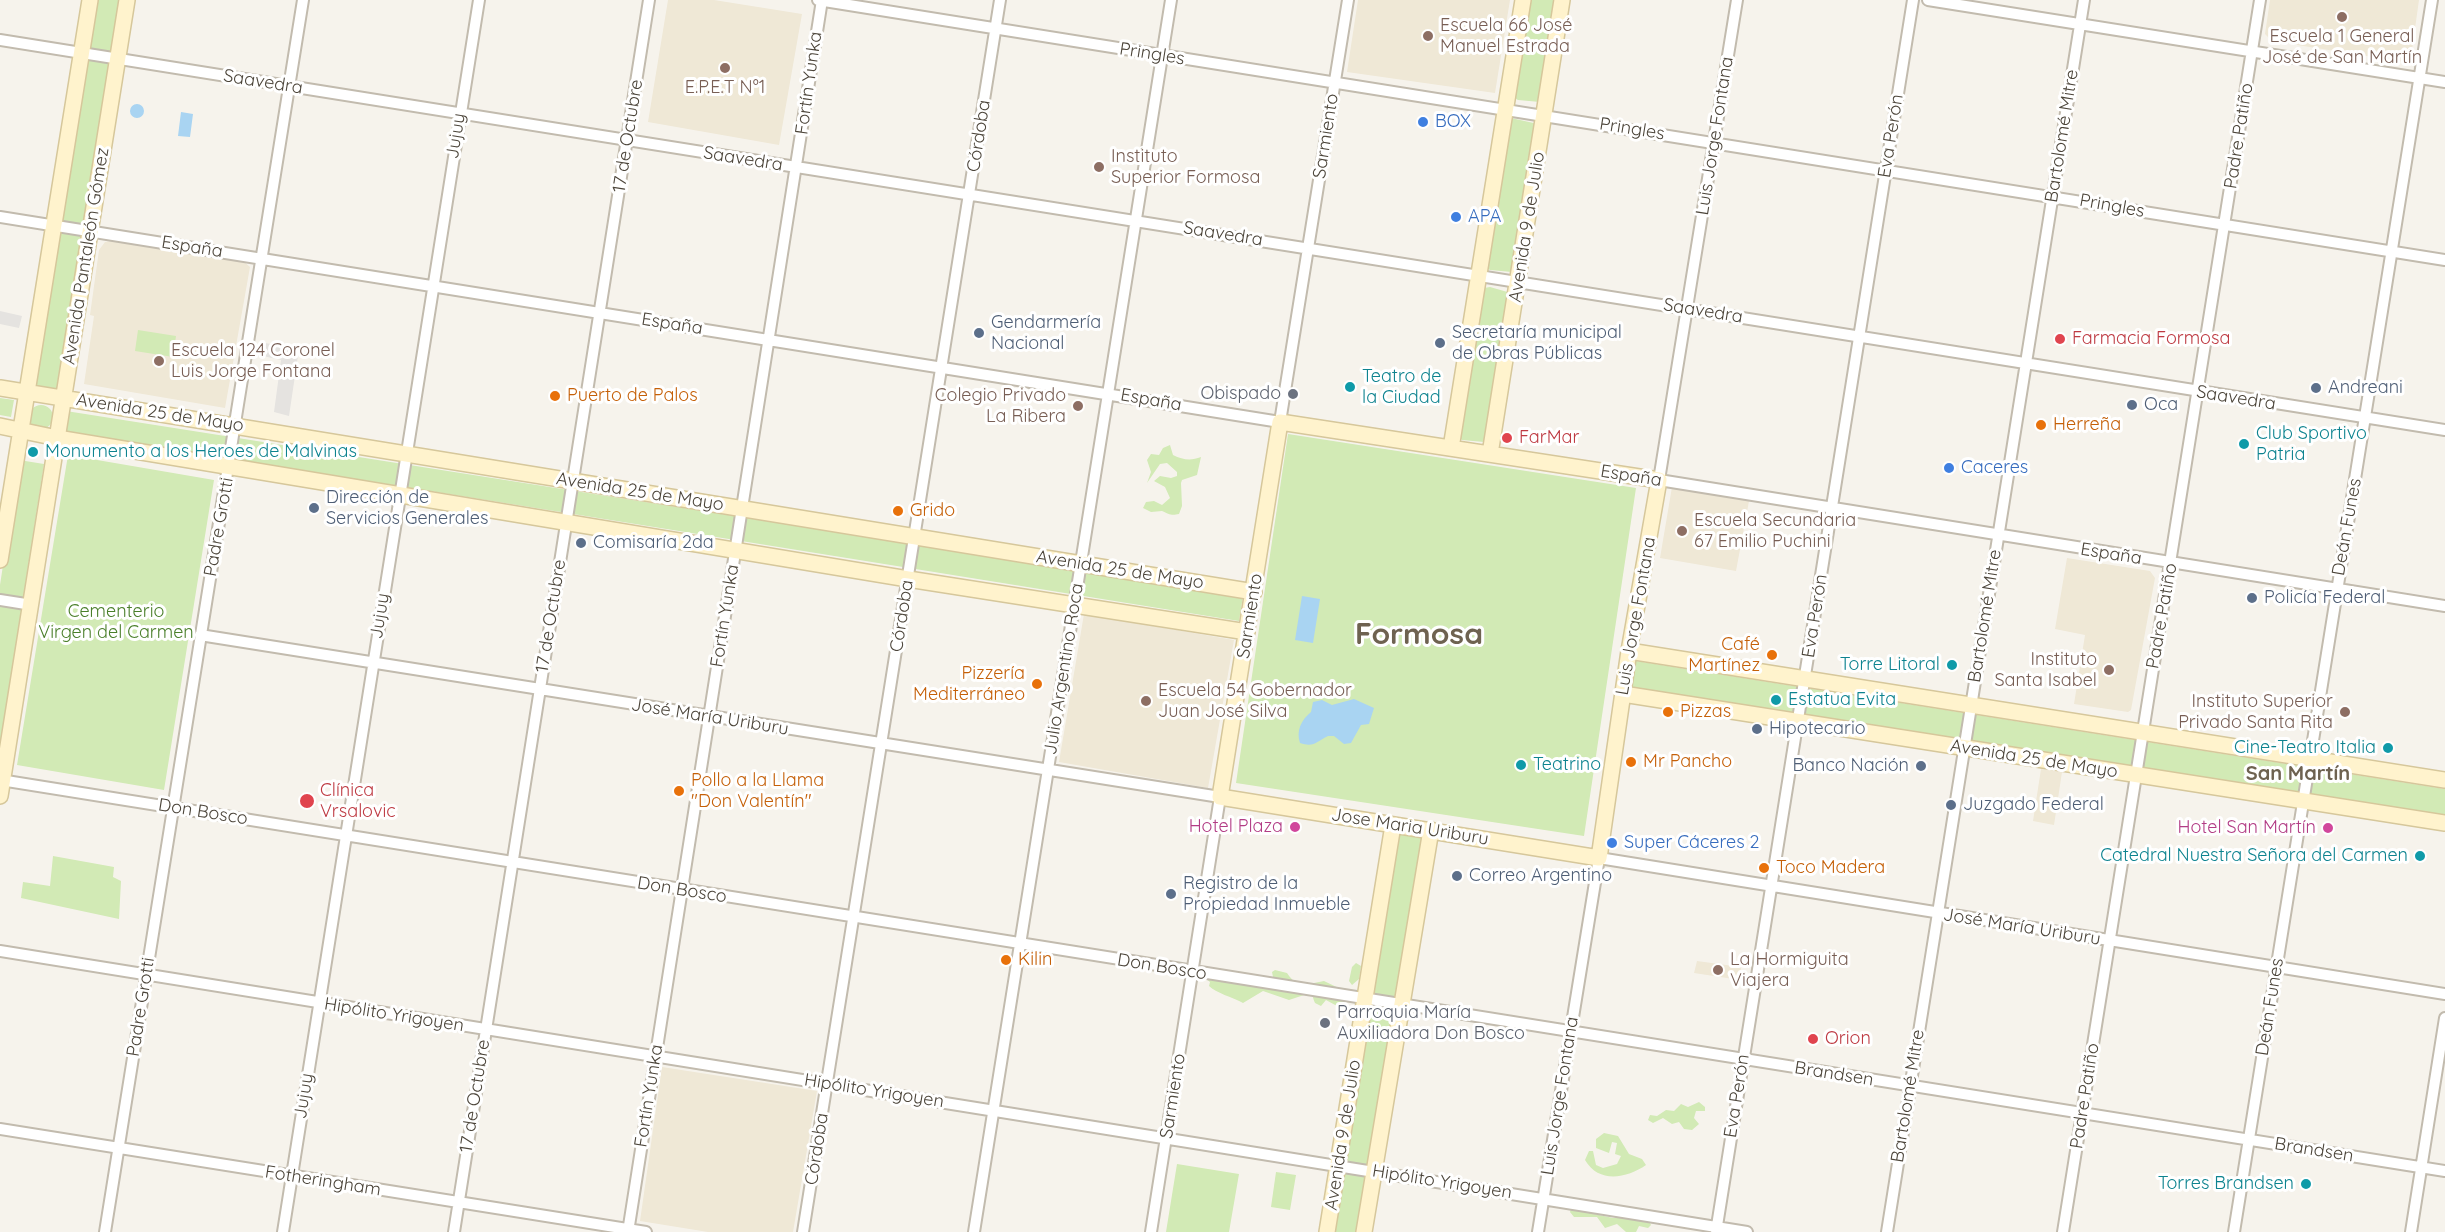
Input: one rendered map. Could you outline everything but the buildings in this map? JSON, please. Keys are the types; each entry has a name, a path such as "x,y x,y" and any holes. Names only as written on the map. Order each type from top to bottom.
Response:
{"main road":[{"name":"Avenida Pantaleón Gómez","path":"0,560 90,0"},
{"name":"Avenida Pantaleón Gómez","path":"0,796 127,0"},
{"path":"1451,448 1523,0"},
{"name":"Avenida 9 de Julio","path":"1490,454 1562,0"},
{"name":"Avenida 25 de Mayo","path":"0,388 1254,592"},
{"name":"España","path":"1280,422 1659,480"},
{"name":"Sarmiento","path":"1220,797 1280,422"},
{"path":"0,426 57,438 908,579 1247,632"},
{"name":"Luis Jorge Fontana","path":"1599,858 1629,651 1659,480"},
{"path":"1629,651 2445,780"},
{"name":"Avenida 25 de Mayo","path":"1623,694 2445,823"},
{"name":"Jose Maria Uriburu","path":"1220,797 1599,858"},
{"name":"Avenida 9 de Julio","path":"1327,1232 1393,825"},
{"name":"Avenida 9 de Julio","path":"1364,1232 1431,830"}],"street":[{"name":"Padre Grotti","path":"105,1232 303,0"},
{"name":"Jujuy","path":"283,1232 478,0"},
{"name":"17 de Octubre","path":"454,1232 649,0"},
{"name":"Pringles","path":"821,0 2445,260"},
{"name":"Fortín Yunka","path":"628,1231 680,890 797,168 821,0"},
{"name":"Córdoba","path":"803,1232 1000,0"},
{"name":"Julio Argentino Roca","path":"974,1232 1171,0"},
{"name":"Sarmiento","path":"1280,422 1348,0"},
{"name":"Luis Jorge Fontana","path":"1659,480 1737,0"},
{"name":"Eva Perón","path":"1717,1230 1913,0"},
{"path":"1928,0 2445,82"},
{"name":"Bartolomé Mitre","path":"1887,1232 2084,0"},
{"name":"Padre Patiño","path":"2063,1232 2142,732 2172,563 2260,0"},
{"name":"Deán Funes","path":"2234,1232 2432,0"},
{"name":"Saavedra","path":"0,40 2445,430"},
{"name":"España","path":"0,217 942,366 1280,422"},
{"name":"España","path":"1659,480 2445,606"},
{"path":"0,600 32,605"},
{"name":"José María Uriburu","path":"200,635 881,745 1220,797"},
{"name":"Don Bosco","path":"1,781 1365,999"},
{"name":"Sarmiento","path":"1151,1232 1220,797"},
{"name":"Luis Jorge Fontana","path":"1538,1232 1599,858"},
{"name":"José María Uriburu","path":"1599,858 2110,942 2445,994"},
{"name":"Hipólito Yrigoyen","path":"0,951 1338,1164 1544,1198 1717,1230 1747,1232"},
{"name":"Brandsen","path":"1365,999 2445,1171"},
{"path":"2411,1232 2445,1018"},
{"name":"Fotheringham","path":"0,1129 628,1231 646,1232"}],"shaded area":[{"name":"E.P.E.T N°1","path":"668,0 714,0 802,14 779,145 648,122"},
{"name":"Escuela 66 José Manuel Estrada","path":"1358,0 1510,0 1495,93 1347,72"},
{"name":"Escuela 1 General José de San Martín","path":"2270,0 2419,0 2411,57 2404,62 2272,41 2265,34"},
{"path":"117,240 242,260 250,267 225,408 84,384 94,316 90,315 99,250 105,242"},
{"path":"0,311 22,316 19,328 0,324"},
{"path":"265,343 299,349 289,416 274,412 281,360 263,356"},
{"path":"1672,487 1749,501 1736,571 1660,558"},
{"name":"Instituto Santa Isabel","path":"2067,558 2150,571 2155,578 2131,710 2128,712 2074,704 2085,635 2055,629"},
{"name":"Escuela 54 Gobernador Juan José Silva","path":"1084,614 1234,640 1208,788 1059,762"},
{"path":"2041,769 2062,772 2054,825 2033,821"},
{"name":"La Hormiguita Viajera","path":"1697,961 1741,967 1740,980 1694,973"},
{"path":"662,1067 817,1091 793,1232 708,1232 640,1221"}],"green space":[{"path":"98,0 120,0 57,392 36,386"},
{"path":"1526,0 1559,0 1540,102 1518,100 1513,97"},
{"path":"1511,118 1538,124 1512,272 1490,270 1485,267"},
{"path":"1490,287 1511,293 1488,436 1484,442 1462,440 1458,436 1484,288"},
{"path":"138,330 176,336 173,357 135,351"},
{"path":"0,398 14,400 11,417 0,415"},
{"path":"41,405 50,408 53,417 50,426 41,429 32,426 29,417 32,408"},
{"path":"66,411 1243,596 1239,621 63,432"},
{"path":"1288,434 1636,488 1584,836 1236,783"},
{"path":"1170,445 1173,455 1177,457 1190,459 1201,457 1197,475 1182,480 1182,506 1179,514 1174,515 1162,511 1151,512 1143,508 1146,502 1154,501 1162,505 1170,498 1165,487 1154,481 1160,476 1171,478 1177,476 1177,472 1167,463 1160,464 1147,483 1151,472 1147,460 1151,454 1159,455 1163,448"},
{"name":"Cementerio Virgen del Carmen","path":"68,455 214,480 164,790 17,765"},
{"path":"19,460 44,464 0,747 0,585"},
{"path":"1636,661 2445,789 2445,815 1632,687"},
{"path":"1397,834 1423,838 1359,1232 1333,1232"},
{"path":"53,856 114,867 113,877 121,881 119,919 21,898 23,882 50,886"},
{"path":"1356,963 1361,966 1359,979 1352,985 1349,981 1352,967"},
{"path":"1275,970 1287,973 1304,995 1289,1000 1263,991 1243,1003 1209,986 1210,982 1201,975 1274,982 1272,972"},
{"path":"1324,981 1347,992 1344,1005 1337,1006 1326,1000 1321,1006 1315,1003 1312,993 1314,983"},
{"path":"1699,1102 1705,1107 1705,1111 1696,1111 1694,1118 1699,1124 1692,1130 1684,1129 1679,1122 1672,1124 1663,1118 1653,1123 1648,1120 1650,1115 1657,1116 1666,1110 1674,1111 1681,1104 1688,1107"},
{"path":"1604,1133 1618,1136 1629,1154 1642,1159 1646,1165 1630,1173 1614,1176 1605,1176 1591,1168 1585,1160 1589,1151 1593,1151 1596,1165 1603,1168 1617,1164 1621,1156 1615,1154 1617,1143 1612,1142 1609,1153 1596,1148 1596,1139"},
{"path":"1177,1164 1239,1174 1229,1232 1166,1232"},
{"path":"1276,1172 1296,1175 1290,1210 1271,1207"},
{"path":"1571,1209 1613,1218 1647,1217 1651,1225 1648,1228 1639,1226 1636,1232 1626,1232 1617,1224 1605,1228 1597,1217 1574,1217 1570,1212"}],"water":[{"path":"137,104 142,106 144,111 142,116 137,118 132,116 130,111 132,106"},
{"path":"181,112 193,114 190,137 178,136"},
{"path":"1302,596 1320,599 1313,643 1295,640"},
{"path":"1354,699 1374,708 1369,724 1361,725 1351,743 1344,744 1334,736 1328,736 1312,744 1300,743 1300,726 1311,712 1313,702 1322,700 1332,705"}],"place":[{"name":"Escuela 1 General José de San Martín","path":"2342,17"},
{"name":"Escuela 66 José Manuel Estrada","path":"1428,36"},
{"name":"E.P.E.T N°1","path":"725,68"},
{"name":"BOX","path":"1423,122"},
{"name":"Instituto Superior Formosa","path":"1099,167"},
{"name":"APA","path":"1456,217"},
{"name":"Gendarmería Nacional","path":"979,333"},
{"name":"Farmacia Formosa","path":"2060,339"},
{"name":"Secretaría municipal de Obras Públicas","path":"1440,343"},
{"name":"Escuela 124 Coronel Luis Jorge Fontana","path":"159,361"},
{"name":"Teatro de la Ciudad","path":"1350,387"},
{"name":"Andreani","path":"2316,388"},
{"name":"Obispado","path":"1293,394"},
{"name":"Puerto de Palos","path":"555,396"},
{"name":"Oca","path":"2132,405"},
{"name":"Colegio Privado La Ribera","path":"1078,406"},
{"name":"Herreña","path":"2041,425"},
{"name":"FarMar","path":"1507,438"},
{"name":"Club Sportivo Patria","path":"2244,444"},
{"name":"Monumento a los Heroes de Malvinas","path":"33,452"},
{"name":"Caceres","path":"1949,468"},
{"name":"Dirección de Servicios Generales","path":"314,508"},
{"name":"Grido","path":"898,511"},
{"name":"Escuela Secundaria 67 Emilio Puchini","path":"1682,531"},
{"name":"Comisaría 2da","path":"581,543"},
{"name":"Policía Federal","path":"2252,598"},
{"name":"Café Martínez","path":"1772,655"},
{"name":"Torre Litoral","path":"1952,665"},
{"name":"Instituto Santa Isabel","path":"2109,670"},
{"name":"Pizzería Mediterráneo","path":"1037,684"},
{"name":"Estatua Evita","path":"1776,700"},
{"name":"Escuela 54 Gobernador Juan José Silva","path":"1146,701"},
{"name":"Pizzas","path":"1668,712"},
{"name":"Instituto Superior Privado Santa Rita","path":"2345,712"},
{"name":"Hipotecario","path":"1757,729"},
{"name":"Cine-Teatro Italia","path":"2388,748"},
{"name":"Mr Pancho","path":"1631,762"},
{"name":"Teatrino","path":"1521,765"},
{"name":"Banco Nación","path":"1921,766"},
{"name":"Pollo a la Llama \"Don Valentín\"","path":"679,791"},
{"name":"Clínica Vrsalovic","path":"307,801"},
{"name":"Juzgado Federal","path":"1951,805"},
{"name":"Hotel Plaza","path":"1295,827"},
{"name":"Hotel San Martín","path":"2328,828"},
{"name":"Super Cáceres 2","path":"1612,843"},
{"name":"Catedral Nuestra Señora del Carmen","path":"2420,856"},
{"name":"Toco Madera","path":"1764,868"},
{"name":"Correo Argentino","path":"1457,876"},
{"name":"Registro de la Propiedad Inmueble","path":"1171,894"},
{"name":"Kilin","path":"1006,960"},
{"name":"La Hormiguita Viajera","path":"1718,970"},
{"name":"Parroquia María Auxiliadora Don Bosco","path":"1325,1023"},
{"name":"Orion","path":"1813,1039"},
{"name":"Torres Brandsen","path":"2306,1184"}],"district":[{"name":"Formosa","path":"1419,635"},
{"name":"San Martín","path":"2298,774"}]}
